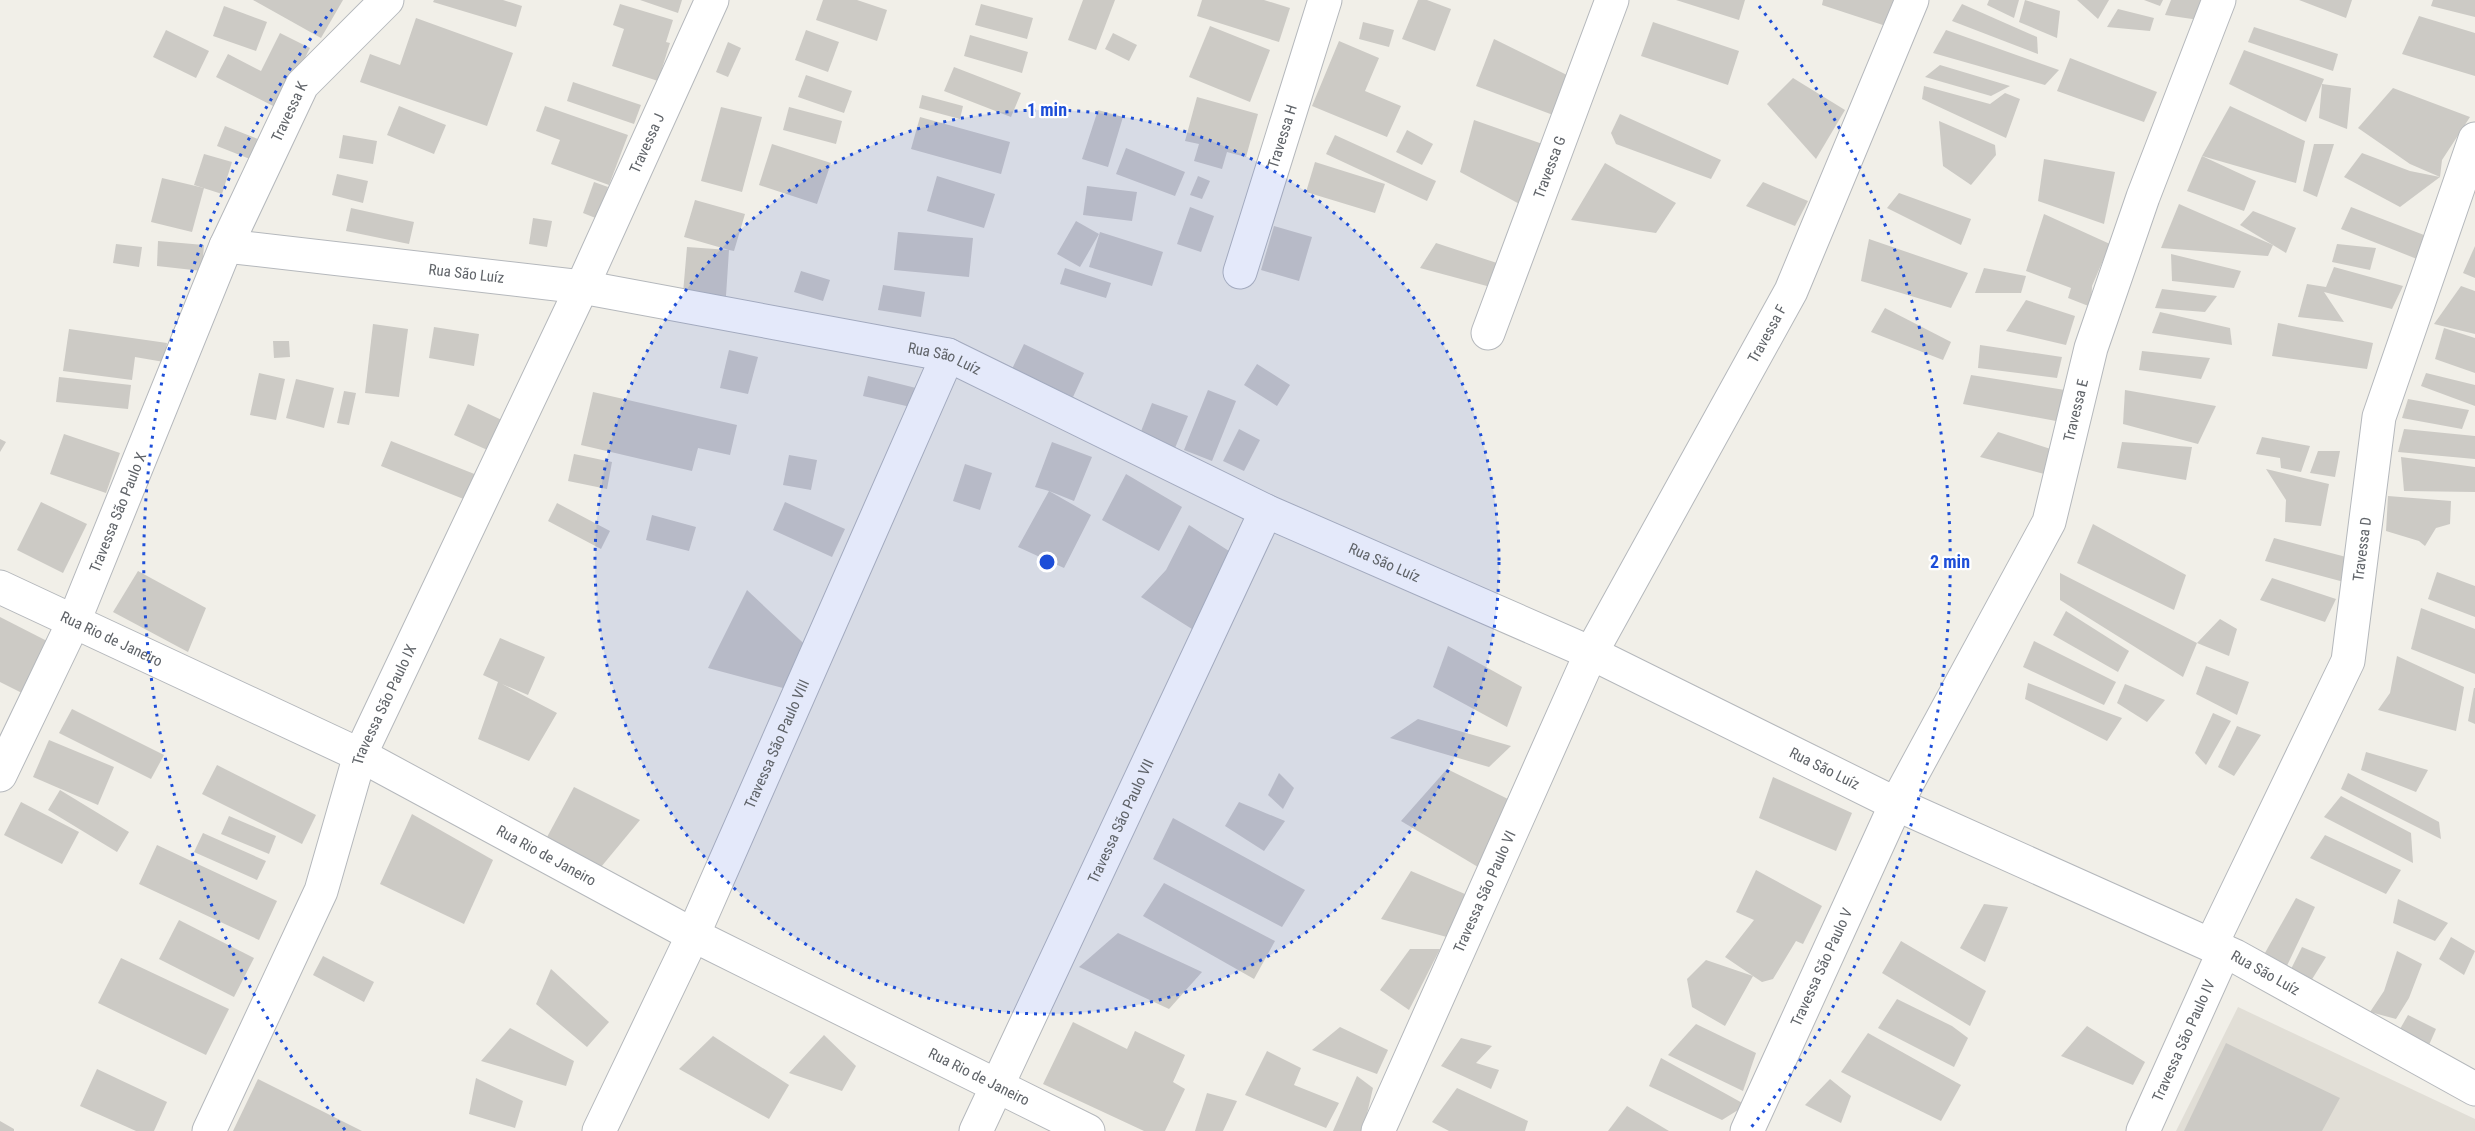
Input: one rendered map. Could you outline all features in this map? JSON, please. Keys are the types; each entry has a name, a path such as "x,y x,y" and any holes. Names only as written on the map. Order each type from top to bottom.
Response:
{"street":[{"name":"Travessa K","path":"226,246 302,85 387,0"},
{"name":"Travessa J","path":"582,287 712,0"},
{"name":"Travessa H","path":"1240,272 1325,0"},
{"name":"Travessa G","path":"1488,333 1612,0"},
{"name":"Travessa F","path":"1591,653 1791,291 1912,0"},
{"name":"Travessa E","path":"1896,804 2049,522 2091,348 2143,197 2219,0"},
{"name":"Travessa D","path":"2217,948 2348,661 2379,417 2475,139"},
{"name":"Rua São Luíz","path":"226,246 582,287 948,355 1266,511 1591,653 1896,804 2217,948 2475,1089"},
{"name":"Travessa São Paulo X","path":"0,775 74,621 226,246"},
{"name":"Travessa São Paulo IX","path":"209,1131 321,891 360,755 582,287"},
{"name":"Travessa São Paulo VIII","path":"599,1131 693,935 948,355"},
{"name":"Travessa São Paulo VII","path":"976,1131 1266,511"},
{"name":"Rua Rio de Janeiro","path":"0,587 360,755 693,935 1088,1131"},
{"name":"Travessa São Paulo VI","path":"1378,1131 1591,653"},
{"name":"Travessa São Paulo V","path":"1747,1131 1896,804"},
{"name":"Travessa São Paulo IV","path":"2143,1131 2217,948"}],"shaded area":[{"path":"2238,1007 2475,1119 2475,1131 2176,1131"}],"building":[{"path":"253,0 343,0 321,38"},
{"path":"434,0 503,0 522,6 516,27 433,2"},
{"path":"640,0 682,0 678,13"},
{"path":"823,0 857,0 887,10 877,41 816,20"},
{"path":"1083,0 1115,0 1096,50 1068,40"},
{"path":"1202,0 1264,0 1290,8 1279,42 1197,16"},
{"path":"1418,0 1427,0 1451,9 1435,51 1402,39"},
{"path":"1676,0 1745,0 1739,20"},
{"path":"1823,0 1903,0 1895,29 1822,5"},
{"path":"1989,0 2019,0 2014,18 1987,5"},
{"path":"2025,0 2060,11 2057,38 2019,22"},
{"path":"2077,0 2109,0 2098,19"},
{"path":"2144,0 2163,0 2160,6"},
{"path":"2171,0 2213,0 2199,20 2165,15"},
{"path":"2299,0 2352,0 2346,18"},
{"path":"2433,0 2475,0 2475,17 2431,6"},
{"path":"620,4 673,20 666,42 670,43 658,81 612,66 624,29 613,25"},
{"path":"981,4 1033,18 1027,39 975,25"},
{"path":"1962,4 2037,37 2038,54 1952,21"},
{"path":"224,6 267,22 256,51 213,36"},
{"path":"2118,9 2154,18 2150,31 2107,27"},
{"path":"2419,16 2475,33 2475,76 2402,54"},
{"path":"416,18 513,53 487,126 360,82 370,54 400,65"},
{"path":"1363,22 1394,30 1389,47 1359,39"},
{"path":"1653,22 1739,51 1728,85 1641,56"},
{"path":"1210,26 1270,50 1250,102 1189,77"},
{"path":"2254,27 2338,54 2333,71 2248,42"},
{"path":"166,30 209,51 196,78 153,57"},
{"path":"806,30 839,42 828,72 795,60"},
{"path":"1946,30 2059,70 2045,85 1933,53"},
{"path":"280,33 310,48 279,109 216,77 228,54 261,71"},
{"path":"1113,33 1137,45 1129,61 1105,49"},
{"path":"970,35 1028,52 1022,73 964,56"},
{"path":"1494,39 1575,79 1553,115 1476,86"},
{"path":"1339,41 1379,58 1365,91 1401,106 1387,137 1312,106"},
{"path":"728,42 741,48 728,77 716,72"},
{"path":"2244,50 2324,79 2306,122 2229,84"},
{"path":"2070,58 2157,92 2144,122 2057,91"},
{"path":"1940,65 2010,86 1991,96 1925,77"},
{"path":"954,67 1021,93 1011,117 944,91"},
{"path":"806,75 852,91 844,113 798,97"},
{"path":"1793,78 1845,110 1816,159 1767,104"},
{"path":"573,82 641,105 634,124 567,101"},
{"path":"2322,84 2351,88 2347,129 2319,118"},
{"path":"1924,86 1990,104 2005,93 2020,99 2006,138 1922,99"},
{"path":"2393,88 2470,117 2442,160 2440,177 2410,164 2358,128"},
{"path":"922,95 963,106 960,119 919,108"},
{"path":"1197,97 1258,114 1246,157 1227,152 1222,169 1194,161 1199,144 1185,141"},
{"path":"399,106 446,125 434,154 387,135"},
{"path":"545,106 628,135 609,185 551,164 560,140 536,131"},
{"path":"2230,106 2305,141 2296,183 2202,156"},
{"path":"721,107 762,117 742,192 701,181"},
{"path":"789,107 842,121 836,144 783,130"},
{"path":"1098,110 1123,117 1108,167 1082,159"},
{"path":"1620,114 1721,160 1711,179 1616,144 1611,133"},
{"path":"920,117 1010,142 1001,174 911,149"},
{"path":"1474,120 1554,148 1527,208 1460,172"},
{"path":"1939,121 1995,145 1996,155 1971,185 1943,166"},
{"path":"225,126 263,141 255,161 217,146"},
{"path":"1407,130 1433,144 1422,165 1396,152"},
{"path":"343,135 377,141 373,164 339,158"},
{"path":"1335,135 1436,181 1427,201 1326,154"},
{"path":"772,144 831,163 817,204 759,185"},
{"path":"2314,144 2334,144 2317,197 2303,191"},
{"path":"1126,148 1185,172 1175,196 1116,174"},
{"path":"2362,153 2410,171 2440,177 2400,207 2344,177"},
{"path":"204,154 232,162 222,194 194,185"},
{"path":"2202,156 2256,181 2244,211 2187,191"},
{"path":"2044,159 2115,172 2104,224 2038,201"},
{"path":"1315,162 1385,184 1375,213 1306,192"},
{"path":"1605,163 1676,203 1656,233 1571,220"},
{"path":"337,174 368,181 363,203 332,195"},
{"path":"937,176 995,194 984,228 927,211"},
{"path":"1198,176 1210,181 1202,199 1190,195"},
{"path":"162,178 204,188 192,232 151,222"},
{"path":"594,182 608,187 598,219 583,213"},
{"path":"1763,182 1808,201 1795,226 1746,206"},
{"path":"1087,186 1137,192 1132,221 1083,215"},
{"path":"1899,193 1971,219 1961,245 1887,208"},
{"path":"695,200 745,214 734,251 684,237"},
{"path":"2179,204 2273,245 2268,256 2161,248"},
{"path":"1190,207 1214,216 1201,252 1177,244"},
{"path":"2351,207 2424,235 2417,259 2341,229"},
{"path":"351,208 414,222 409,244 346,231"},
{"path":"2253,211 2296,228 2286,253 2240,225"},
{"path":"2044,214 2110,244 2092,286 2091,307 2068,298 2071,288 2026,271"},
{"path":"533,218 552,221 547,247 529,244"},
{"path":"1076,221 1099,234 1080,267 1057,254"},
{"path":"1274,226 1312,237 1299,281 1261,270"},
{"path":"898,232 973,238 969,277 894,270"},
{"path":"1100,232 1163,252 1152,286 1089,267"},
{"path":"1869,239 1968,273 1951,308 1861,281"},
{"path":"158,241 204,245 202,271 157,266"},
{"path":"1436,243 1503,265 1498,289 1420,268"},
{"path":"116,244 142,247 139,267 113,263"},
{"path":"2337,244 2376,248 2370,270 2332,262"},
{"path":"2475,246 2475,278 2463,273"},
{"path":"687,247 729,250 726,296 683,293"},
{"path":"2171,254 2241,271 2234,288 2172,281"},
{"path":"2334,267 2403,286 2392,309 2324,292 2344,322 2298,317 2307,284 2326,287"},
{"path":"1065,268 1111,283 1106,298 1060,284"},
{"path":"1984,268 2026,276 2021,293 1975,293"},
{"path":"801,271 830,280 823,301 794,292"},
{"path":"883,285 925,292 921,317 878,310"},
{"path":"2461,286 2475,291 2475,334 2434,324"},
{"path":"2162,289 2217,296 2205,312 2155,308"},
{"path":"2026,300 2075,316 2066,345 2006,331"},
{"path":"1885,308 1951,342 1943,360 1871,332"},
{"path":"2160,312 2230,328 2232,345 2152,333"},
{"path":"2278,323 2373,343 2367,369 2272,356"},
{"path":"373,324 408,329 399,397 365,393"},
{"path":"434,327 479,334 474,366 429,358"},
{"path":"2444,328 2475,338 2475,373 2435,359"},
{"path":"69,329 167,343 164,362 135,357 132,380 63,371"},
{"path":"273,341 289,341 290,357 274,358"},
{"path":"1024,344 1084,373 1073,397 1012,369"},
{"path":"1980,345 2062,357 2057,378 1978,368"},
{"path":"729,350 758,357 748,394 720,388"},
{"path":"2142,351 2210,358 2201,379 2139,370"},
{"path":"1257,364 1290,385 1277,406 1244,385"},
{"path":"259,373 285,379 276,420 250,415"},
{"path":"2426,373 2475,385 2475,406 2421,386"},
{"path":"1971,375 2065,390 2056,421 1963,404"},
{"path":"868,376 920,389 915,408 863,396"},
{"path":"59,377 131,385 128,409 56,402"},
{"path":"296,379 334,388 324,428 286,418"},
{"path":"1208,390 1236,401 1212,461 1184,450"},
{"path":"2125,390 2216,406 2198,444 2123,424"},
{"path":"344,391 356,393 349,425 337,423"},
{"path":"593,392 737,425 730,455 698,448 692,471 581,445"},
{"path":"2408,399 2469,410 2462,429 2402,418"},
{"path":"1152,403 1188,416 1175,448 1140,434"},
{"path":"468,404 508,423 494,453 454,435"},
{"path":"1239,429 1260,440 1244,471 1223,461"},
{"path":"2404,429 2475,436 2475,459 2398,452"},
{"path":"1998,432 2057,451 2048,475 1980,457"},
{"path":"64,434 120,453 106,493 50,474"},
{"path":"2262,437 2310,446 2301,472 2281,468 2280,458 2256,454"},
{"path":"0,439 6,442 0,452"},
{"path":"391,441 482,477 471,502 381,466"},
{"path":"1052,442 1092,457 1074,501 1035,487"},
{"path":"2122,442 2192,447 2186,480 2117,468"},
{"path":"2318,451 2340,451 2335,477 2310,473"},
{"path":"574,454 612,462 607,489 568,481"},
{"path":"789,455 817,460 811,490 783,485"},
{"path":"2401,457 2475,467 2475,492 2404,491"},
{"path":"965,464 992,473 980,510 953,501"},
{"path":"2266,469 2329,484 2321,526 2285,522 2286,500"},
{"path":"1126,474 1182,507 1159,551 1102,520"},
{"path":"1049,491 1091,515 1064,568 1018,547"},
{"path":"2388,496 2451,501 2450,524 2436,528 2425,546 2419,541 2386,531"},
{"path":"41,502 87,524 63,573 17,550"},
{"path":"785,502 845,529 832,557 773,530"},
{"path":"557,503 610,531 601,549 548,521"},
{"path":"652,515 696,527 689,551 646,540"},
{"path":"2093,524 2186,575 2174,610 2077,563"},
{"path":"1189,525 1232,553 1192,629 1141,597 1166,570"},
{"path":"2274,538 2350,558 2344,582 2265,561"},
{"path":"138,571 206,608 188,652 113,612"},
{"path":"2437,572 2475,586 2475,617 2428,599"},
{"path":"2060,573 2197,643 2183,677 2060,600"},
{"path":"2272,578 2336,599 2325,622 2260,600"},
{"path":"747,590 816,655 783,688 708,668"},
{"path":"2421,608 2475,629 2475,674 2411,649"},
{"path":"2066,611 2129,651 2118,672 2053,635"},
{"path":"0,617 47,641 22,693 0,682"},
{"path":"2220,619 2237,629 2229,656 2197,643"},
{"path":"500,638 545,657 528,695 502,684 557,713 529,761 478,739 498,682 483,675"},
{"path":"2034,641 2116,682 2104,705 2023,667"},
{"path":"1448,646 1522,687 1507,727 1433,687"},
{"path":"2397,656 2464,687 2456,731 2378,710 2390,693"},
{"path":"2206,666 2249,682 2237,715 2196,694"},
{"path":"2028,683 2122,718 2107,741 2025,699"},
{"path":"2125,684 2165,700 2147,722 2117,703"},
{"path":"2475,688 2475,724 2468,721"},
{"path":"72,709 164,755 151,779 59,733"},
{"path":"2213,713 2231,721 2206,765 2195,753"},
{"path":"1418,719 1511,746 1489,767 1390,738"},
{"path":"2237,726 2261,735 2234,776 2218,767"},
{"path":"49,740 114,767 98,805 33,777"},
{"path":"2366,752 2428,770 2416,792 2361,770"},
{"path":"217,765 316,815 302,844 202,794"},
{"path":"1447,769 1512,801 1478,867 1401,821"},
{"path":"1279,773 1294,788 1283,809 1268,795"},
{"path":"2348,773 2439,822 2441,839 2341,789"},
{"path":"1773,777 1852,813 1836,851 1759,818"},
{"path":"574,787 640,820 601,867 546,839"},
{"path":"60,790 129,832 117,852 48,810"},
{"path":"2341,796 2411,833 2413,863 2324,817"},
{"path":"21,802 79,832 62,864 4,835"},
{"path":"1239,802 1285,821 1264,851 1225,826"},
{"path":"412,814 493,860 464,924 380,884"},
{"path":"229,816 276,836 269,854 221,834"},
{"path":"1173,818 1305,890 1282,927 1153,859"},
{"path":"203,833 266,861 257,880 194,852"},
{"path":"2325,835 2401,870 2386,894 2310,858"},
{"path":"157,845 277,901 259,940 139,884"},
{"path":"1756,870 1822,906 1803,944 1796,941 1773,979 1762,982 1725,957 1754,920 1736,912"},
{"path":"1411,871 1465,894 1454,939 1381,919"},
{"path":"1164,883 1275,941 1254,979 1143,916"},
{"path":"2296,898 2315,907 2282,976 2257,967"},
{"path":"2398,899 2448,923 2435,941 2393,923"},
{"path":"1984,904 2008,907 1985,962 1960,948"},
{"path":"179,920 254,958 234,997 159,959"},
{"path":"1118,933 1202,972 1169,1009 1079,967"},
{"path":"2451,937 2475,951 2464,975 2439,959"},
{"path":"1901,941 1986,991 1970,1026 1882,973"},
{"path":"2302,947 2326,957 2304,992 2284,983"},
{"path":"1410,949 1440,949 1409,1010 1380,990"},
{"path":"2397,951 2422,964 2409,998 2396,1019 2370,1012 2384,991"},
{"path":"323,956 374,982 364,1002 313,975"},
{"path":"121,958 229,1009 206,1055 98,1003"},
{"path":"1706,960 1753,976 1725,1026 1692,1007 1687,979"},
{"path":"551,969 609,1022 587,1047 536,1004"},
{"path":"1897,999 1952,1026 1968,1038 1954,1067 1878,1028"},
{"path":"2408,1015 2436,1029 2429,1045 2400,1029"},
{"path":"1073,1022 1127,1049 1135,1031 1185,1055 1173,1082 1185,1089 1165,1131 1144,1131 1043,1084"},
{"path":"1696,1024 1756,1053 1743,1091 1668,1055"},
{"path":"2087,1026 2145,1062 2133,1085 2061,1056"},
{"path":"1340,1027 1388,1050 1377,1074 1312,1050"},
{"path":"510,1028 574,1061 566,1086 481,1061"},
{"path":"1868,1033 1961,1085 1941,1121 1841,1072"},
{"path":"824,1035 856,1066 842,1091 789,1073"},
{"path":"713,1036 789,1085 769,1119 679,1069"},
{"path":"1461,1038 1492,1046 1476,1063 1499,1070 1491,1089 1441,1066"},
{"path":"2226,1043 2340,1098 2322,1131 2184,1131"},
{"path":"1267,1051 1301,1068 1294,1085 1339,1103 1326,1128 1245,1095"},
{"path":"1661,1058 1746,1105 1722,1120 1649,1086"},
{"path":"97,1069 167,1102 154,1131 136,1131 80,1106"},
{"path":"1357,1076 1373,1088 1363,1131 1333,1131"},
{"path":"476,1078 523,1101 515,1128 469,1114"},
{"path":"258,1079 362,1131 233,1131"},
{"path":"1830,1079 1851,1096 1841,1123 1805,1105"},
{"path":"1457,1088 1528,1121 1525,1131 1449,1131 1432,1122"},
{"path":"1207,1093 1237,1101 1223,1131 1195,1131"},
{"path":"1627,1106 1669,1131 1608,1131"},
{"path":"0,1121 14,1129 14,1131 0,1131"}]}
